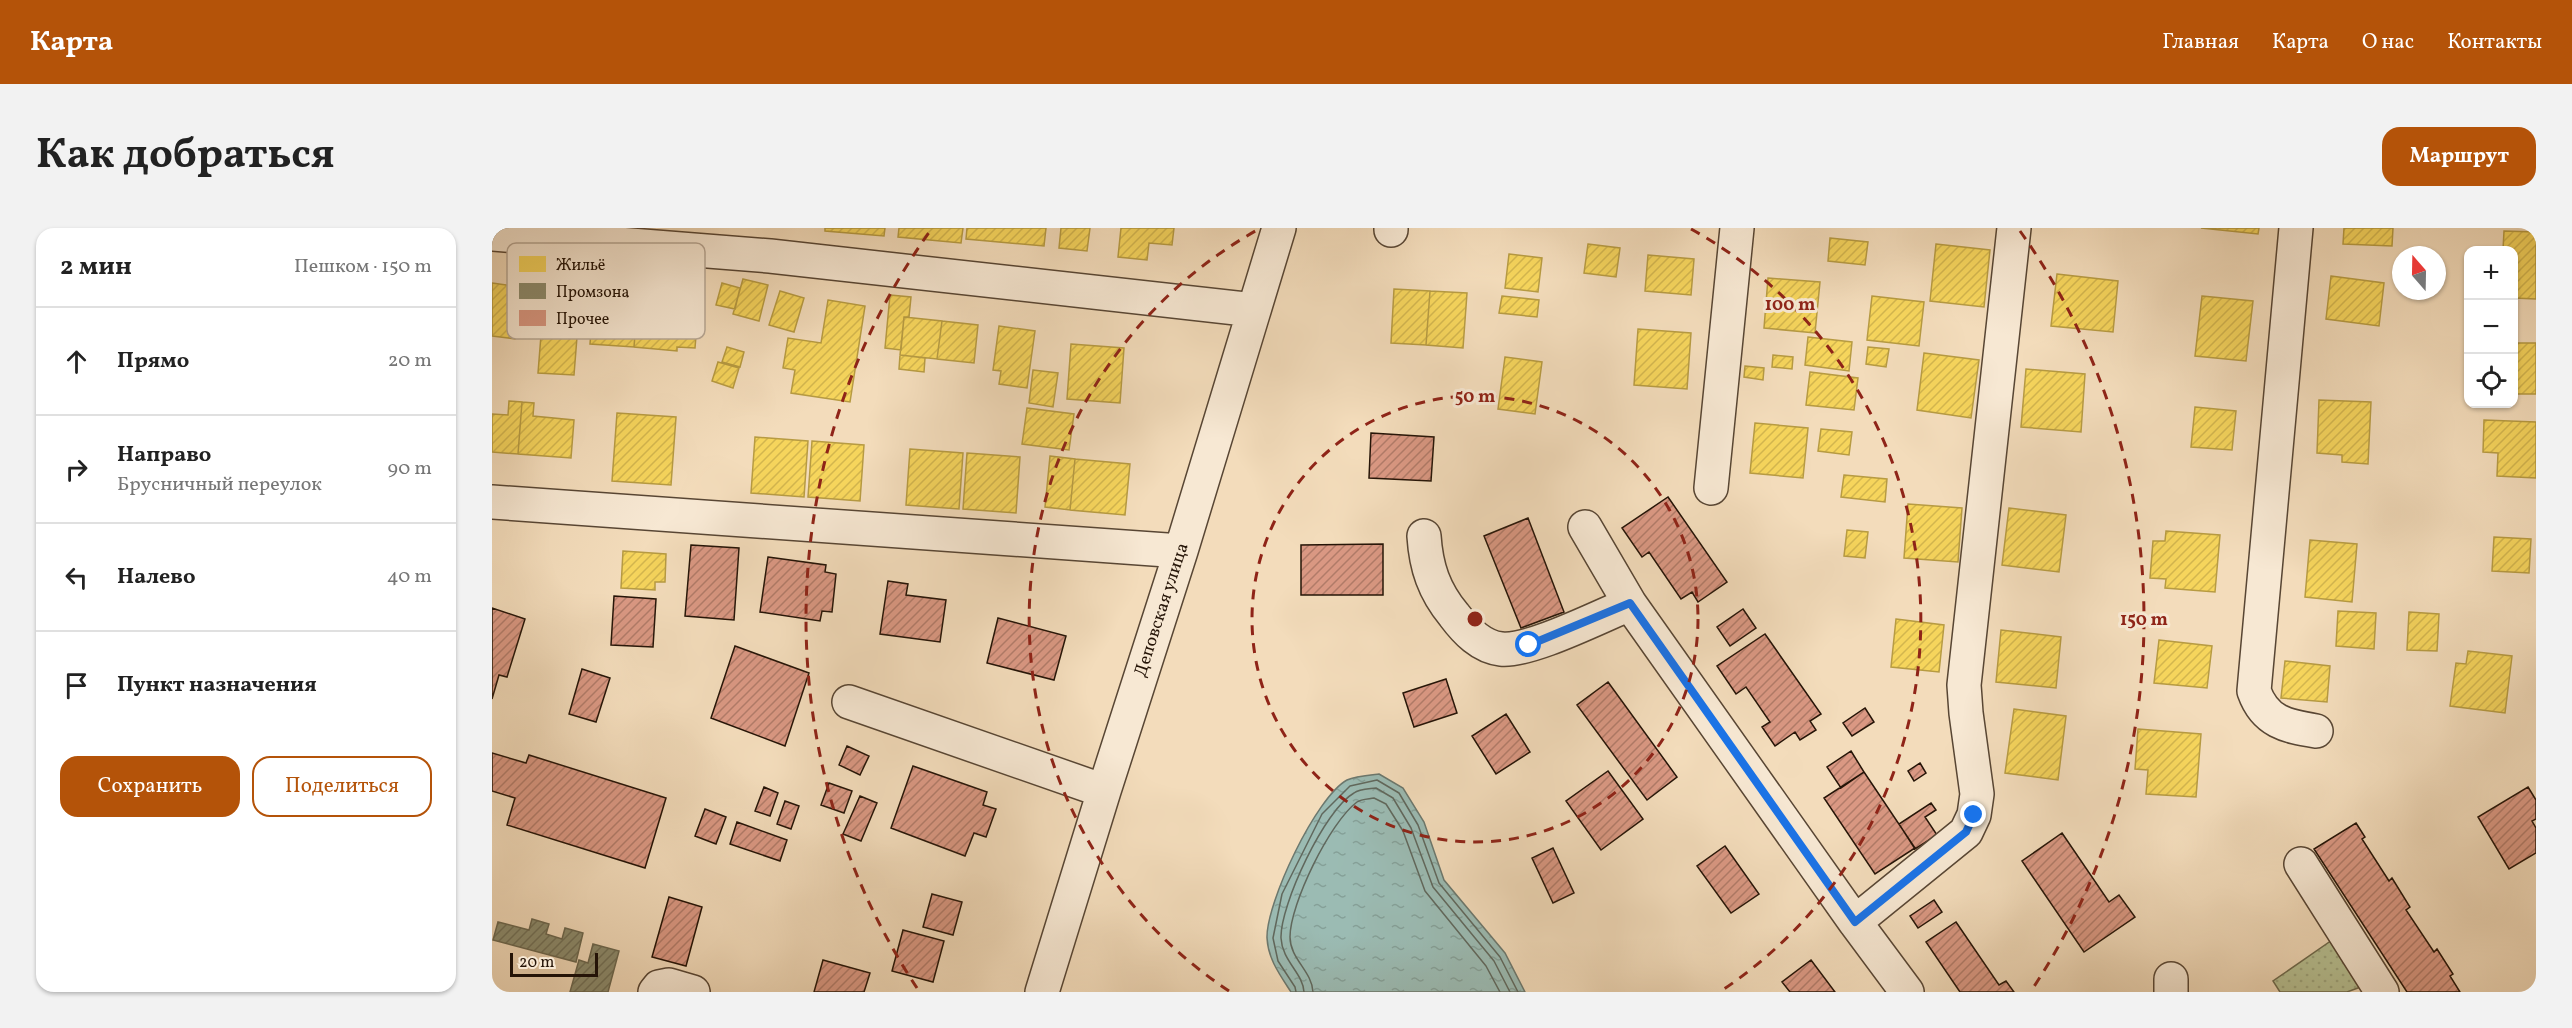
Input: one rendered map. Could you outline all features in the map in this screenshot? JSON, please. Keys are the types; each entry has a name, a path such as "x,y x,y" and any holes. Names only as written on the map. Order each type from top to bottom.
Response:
{"street":[{"name":"Деповская улица","path":"1042,992 1181,551 1279,228"},
{"path":"1711,488 1737,228"},
{"path":"1855,922 1966,832 1974,815 1977,794 1964,685 2014,228"},
{"path":"2296,228 2254,691 2259,705 2276,721 2292,727 2316,731"},
{"path":"492,234 773,242 1254,310"},
{"path":"492,502 1181,551"},
{"path":"1585,527 1630,603 1907,992"},
{"path":"1424,536 1430,577 1445,605 1480,642 1499,649 1529,645 1630,603"},
{"path":"849,702 1104,791"},
{"path":"2301,864 2382,992"},
{"path":"655,992 659,987 669,985 693,992"}],"green space":[{"path":"2335,938 2366,985 2347,992 2280,992 2273,981"}],"water":[{"path":"1379,774 1403,788 1424,822 1444,880 1505,953 1525,992 1291,992 1272,960 1267,938 1269,922 1284,877 1308,828 1335,790 1347,780"}],"building: Жильё":[{"path":"825,228 885,228 884,236 825,231"},
{"path":"899,228 963,228 961,243 898,237"},
{"path":"967,228 1046,228 1044,246 966,239"},
{"path":"1061,228 1090,228 1087,251 1059,248"},
{"path":"1121,228 1174,228 1172,245 1149,243 1147,260 1118,257"},
{"path":"2201,228 2259,228 2258,234"},
{"path":"2344,228 2393,228 2392,246 2343,244"},
{"path":"2504,231 2536,232 2536,299 2518,298 2518,246 2503,246"},
{"path":"1830,238 1868,242 1865,265 1828,261"},
{"path":"1588,244 1620,248 1616,277 1584,273"},
{"path":"1936,244 1990,250 1984,307 1930,301"},
{"path":"1509,254 1542,258 1538,292 1505,288"},
{"path":"1648,255 1694,259 1691,295 1645,291"},
{"path":"2057,274 2118,281 2113,332 2051,326"},
{"path":"2331,276 2384,283 2379,326 2326,319"},
{"path":"1768,278 1820,282 1815,333 1764,328"},
{"path":"743,279 768,285 759,321 733,314"},
{"path":"492,283 507,285 507,338 492,336"},
{"path":"722,283 740,288 735,309 716,305"},
{"path":"1394,289 1430,291 1426,345 1391,343"},
{"path":"780,291 804,298 794,332 769,325"},
{"path":"1430,291 1467,293 1463,348 1426,345"},
{"path":"890,295 911,297 909,317 904,317 901,350 885,348"},
{"path":"1502,296 1539,300 1537,317 1499,313"},
{"path":"1872,296 1924,302 1919,346 1867,340"},
{"path":"2202,296 2253,301 2246,361 2195,356"},
{"path":"828,300 865,306 850,402 791,393 795,370 783,368 788,338 821,343"},
{"path":"904,317 942,321 937,359 900,355"},
{"path":"942,321 978,325 974,363 937,359"},
{"path":"999,326 1035,331 1027,388 999,384 1001,371 993,370"},
{"path":"1638,329 1691,333 1687,389 1634,385"},
{"path":"1808,337 1852,342 1849,371 1805,365"},
{"path":"541,339 577,339 574,375 538,373"},
{"path":"590,339 635,339 634,347 590,344"},
{"path":"635,339 696,339 695,348 677,347 677,351 634,347"},
{"path":"2518,343 2536,343 2536,394 2518,394"},
{"path":"1071,344 1124,348 1120,403 1067,399"},
{"path":"727,347 744,352 740,367 722,362"},
{"path":"1868,347 1889,349 1886,367 1866,364"},
{"path":"1924,353 1979,360 1971,418 1917,410"},
{"path":"900,355 925,358 924,372 899,369"},
{"path":"1773,355 1793,357 1792,369 1772,367"},
{"path":"1505,357 1542,362 1535,414 1498,409"},
{"path":"718,362 739,368 733,388 712,381"},
{"path":"1745,366 1764,368 1763,380 1744,377"},
{"path":"2026,369 2085,374 2081,432 2021,427"},
{"path":"1033,370 1058,373 1053,407 1029,403"},
{"path":"1810,372 1858,378 1854,410 1806,405"},
{"path":"2319,400 2371,402 2368,464 2342,462 2342,455 2317,453"},
{"path":"509,401 522,402 518,454 492,452 492,414 508,415"},
{"path":"522,402 534,403 533,416 574,420 571,458 518,454"},
{"path":"2195,407 2236,411 2232,450 2191,447"},
{"path":"1027,408 1074,414 1069,450 1022,444"},
{"path":"617,413 676,417 671,485 612,481"},
{"path":"2484,420 2536,422 2536,478 2497,476 2498,453 2483,452"},
{"path":"1755,423 1808,428 1803,478 1750,473"},
{"path":"1821,429 1852,432 1849,455 1818,451"},
{"path":"755,437 808,441 804,497 751,493"},
{"path":"812,441 864,445 860,501 808,497"},
{"path":"910,449 963,453 959,509 906,505"},
{"path":"967,453 1020,457 1016,513 963,509"},
{"path":"1050,456 1075,459 1070,510 1045,507"},
{"path":"1075,459 1130,464 1125,515 1070,510"},
{"path":"1844,475 1887,479 1885,502 1841,497"},
{"path":"1908,504 1962,508 1958,562 1904,558"},
{"path":"2009,508 2066,515 2059,572 2002,565"},
{"path":"1847,530 1868,532 1865,558 1844,556"},
{"path":"2166,531 2220,535 2215,592 2165,588 2166,579 2150,578 2153,541 2165,541"},
{"path":"2494,537 2531,539 2529,573 2492,571"},
{"path":"2310,540 2357,544 2352,602 2305,597"},
{"path":"623,551 666,554 665,582 655,582 655,590 621,588"},
{"path":"2338,611 2376,613 2374,649 2336,646"},
{"path":"2409,612 2439,614 2437,651 2407,650"},
{"path":"1896,619 1944,625 1939,672 1891,667"},
{"path":"2001,630 2061,637 2056,688 1996,682"},
{"path":"2159,640 2212,646 2207,688 2154,683"},
{"path":"2468,651 2512,656 2505,713 2450,706 2456,663 2466,664"},
{"path":"2285,661 2330,666 2327,702 2281,698"},
{"path":"2014,709 2066,716 2058,780 2005,773"},
{"path":"2138,729 2201,734 2196,797 2146,794 2148,770 2135,769"}],"building: Промзона":[{"path":"532,919 549,924 546,934 562,939 565,928 583,933 576,962 493,940 498,922 529,930"},
{"path":"593,944 619,951 608,992 570,992 579,960 588,963"}],"building: Прочее":[{"path":"1371,433 1434,437 1431,481 1369,478"},
{"path":"1668,497 1727,582 1698,602 1692,592 1681,599 1649,552 1642,557 1622,528"},
{"path":"1528,518 1564,612 1521,628 1484,536"},
{"path":"1383,544 1383,595 1301,595 1301,545"},
{"path":"691,545 739,548 734,620 685,616"},
{"path":"768,557 826,565 825,572 836,574 832,612 822,611 820,621 760,612"},
{"path":"888,581 908,584 906,595 946,600 940,642 880,634"},
{"path":"614,596 656,599 653,647 611,645"},
{"path":"492,608 525,619 507,677 499,675 492,699"},
{"path":"1743,609 1756,628 1730,646 1717,627"},
{"path":"998,618 1066,636 1054,680 987,663"},
{"path":"1765,634 1821,714 1810,721 1816,730 1800,740 1795,732 1775,746 1762,727 1770,722 1746,687 1736,694 1717,666"},
{"path":"735,646 809,673 785,746 711,718"},
{"path":"582,669 610,678 596,722 569,714"},
{"path":"1446,679 1457,713 1414,727 1403,693"},
{"path":"1608,682 1677,777 1647,800 1577,705"},
{"path":"1865,708 1874,722 1852,736 1843,723"},
{"path":"1506,714 1530,752 1496,774 1472,736"},
{"path":"847,746 869,756 860,775 839,765"},
{"path":"1851,751 1864,772 1841,788 1827,767"},
{"path":"492,753 526,763 529,755 666,798 645,868 507,825 515,798 492,791"},
{"path":"1920,763 1926,773 1914,781 1908,771"},
{"path":"913,766 987,792 983,805 996,809 986,837 974,833 965,856 891,828"},
{"path":"1608,771 1643,819 1601,850 1566,801"},
{"path":"1864,772 1915,848 1875,874 1824,798"},
{"path":"829,783 852,791 844,813 821,805"},
{"path":"764,787 778,793 770,816 755,811"},
{"path":"2528,787 2536,800 2536,819 2532,821 2536,828 2536,853 2509,869 2478,817"},
{"path":"860,796 877,803 861,841 843,834"},
{"path":"785,801 799,806 791,829 777,824"},
{"path":"1931,803 1936,810 1925,817 1937,835 1915,849 1899,824"},
{"path":"705,809 726,817 716,844 695,836"},
{"path":"737,822 787,840 780,861 730,844"},
{"path":"2356,823 2365,837 2362,839 2389,881 2392,878 2410,907 2406,910 2434,952 2437,949 2453,974 2450,976 2460,992 2407,992 2314,849"},
{"path":"2062,833 2109,902 2119,895 2135,917 2084,952 2022,861"},
{"path":"1725,846 1759,894 1731,913 1697,866"},
{"path":"1553,848 1574,893 1553,903 1532,858"},
{"path":"932,894 962,902 953,935 923,927"},
{"path":"669,897 702,907 686,966 652,957"},
{"path":"1934,900 1942,912 1918,928 1910,916"},
{"path":"1956,922 1999,985 2006,981 2014,992 1960,992 1926,942"},
{"path":"903,930 944,941 933,982 892,971"},
{"path":"823,960 870,973 864,992 814,992"},
{"path":"1811,960 1835,992 1790,992 1782,982"}],"route":[{"path":"1529,645 1630,603 1855,922 1966,832 1974,815"}]}
